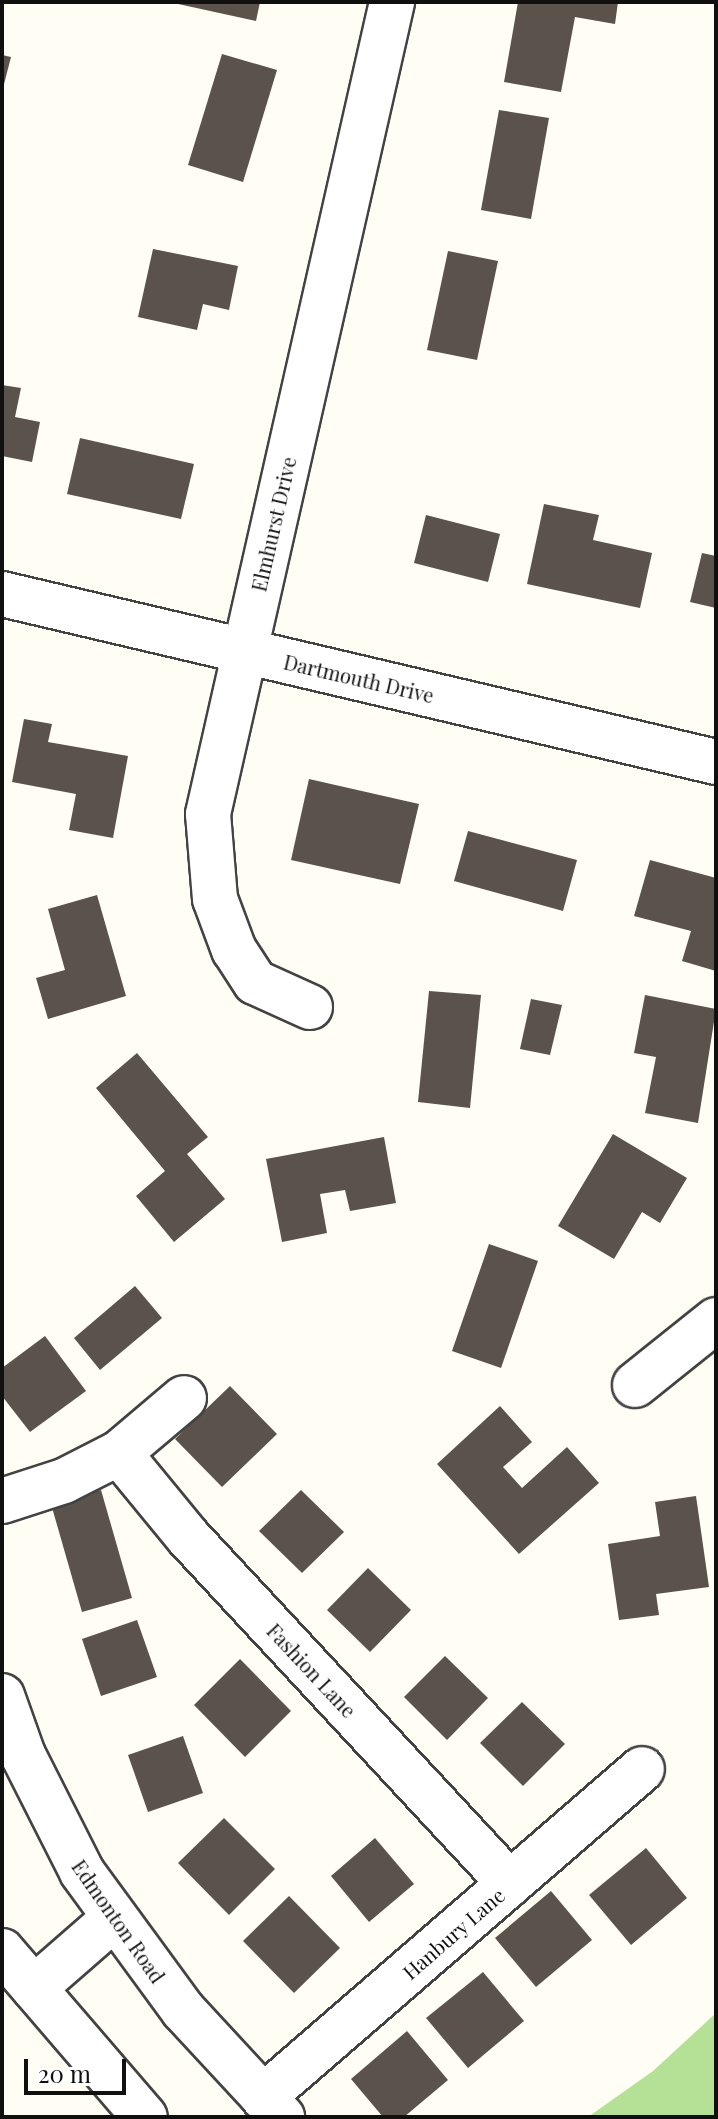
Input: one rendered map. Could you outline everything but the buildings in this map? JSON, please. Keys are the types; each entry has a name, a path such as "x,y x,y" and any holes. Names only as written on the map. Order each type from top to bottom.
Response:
{"street":[{"name":"Elmhurst Drive","path":"310,1007 255,982 234,950 215,899 208,861 208,814 392,2"},
{"name":"Dartmouth Drive","path":"2,594 716,762"},
{"path":"635,1385 716,1320"},
{"path":"2,1501 64,1481 119,1453 184,1398"},
{"name":"Fashion Lane","path":"119,1453 188,1537 510,1883"},
{"name":"Edmonton Road","path":"2,1696 59,1832 113,1919 183,2010 272,2107"},
{"name":"Hanbury Lane","path":"272,2107 510,1883 642,1769"},
{"path":"34,1988 113,1919"},
{"path":"2,1951 145,2117"}],"green space":[{"path":"716,2013 716,2117 588,2117 653,2071"}]}
